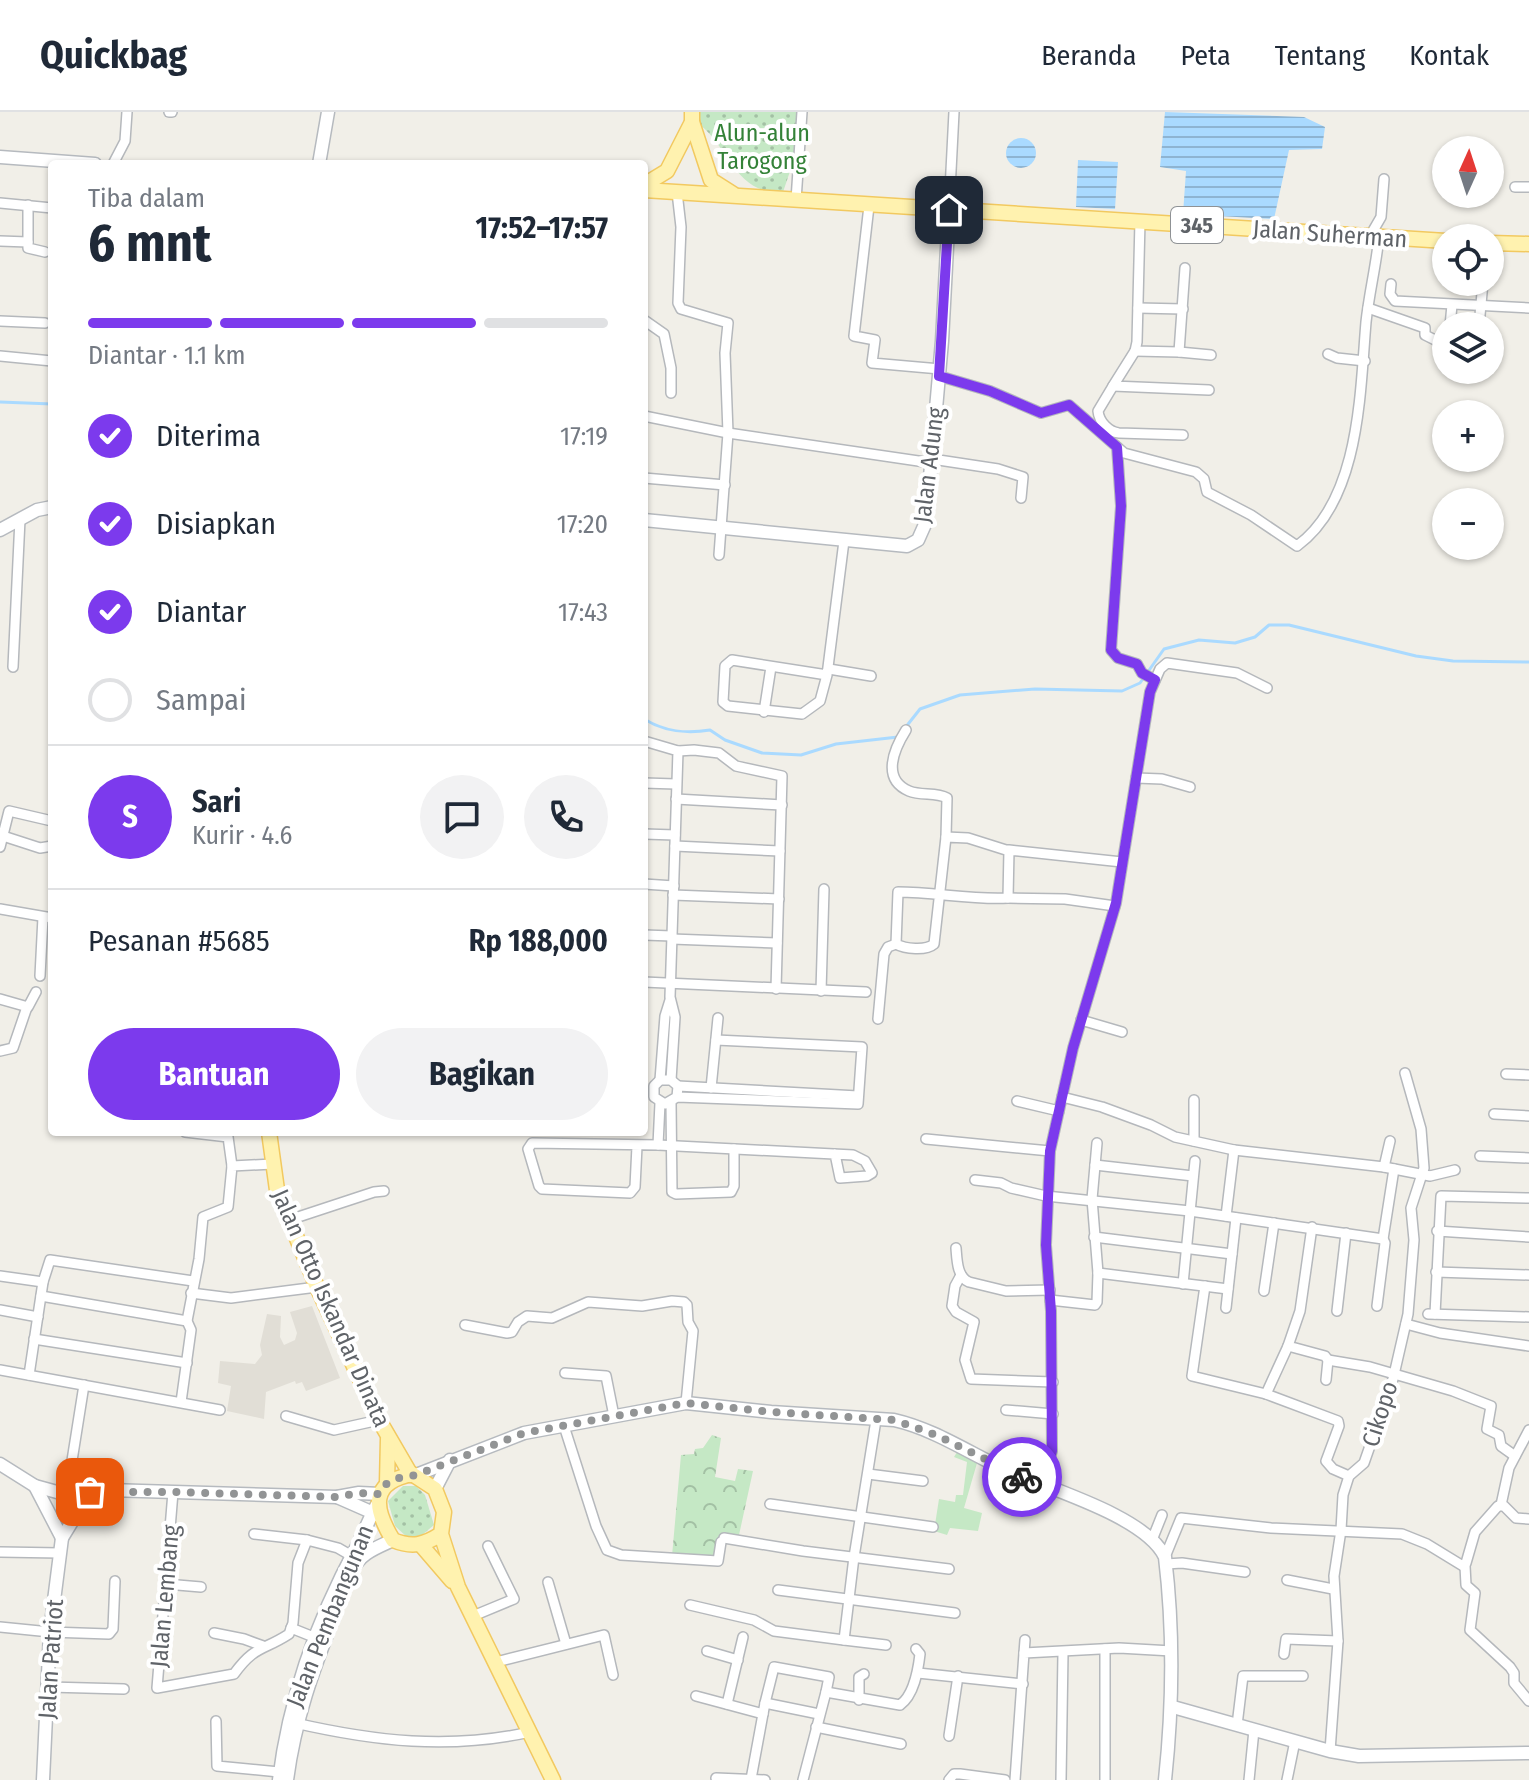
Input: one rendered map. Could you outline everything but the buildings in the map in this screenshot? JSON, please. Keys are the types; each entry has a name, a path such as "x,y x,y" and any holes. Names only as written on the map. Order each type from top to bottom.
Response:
{"main road":[{"path":"320,160 328,112"},
{"path":"648,185 667,171 692,117"},
{"path":"692,117 711,180 699,194"},
{"path":"683,142 699,142"},
{"path":"0,157 48,161"},
{"path":"667,171 677,192"},
{"name":"345","path":"711,180 734,195"},
{"name":"345","path":"648,188 734,195"},
{"name":"Jalan Suherman","path":"734,195 1432,240"},
{"name":"Jalan Adung","path":"648,520 907,546 918,540 926,522 932,461 949,210"},
{"path":"1504,243 1529,244"},
{"path":"0,530 48,508"},
{"name":"Jalan Otto Iskandar Dinata","path":"270,1136 277,1190 317,1287 379,1420 413,1475"},
{"path":"0,1464 35,1486 67,1492 173,1492 380,1501 413,1475 524,1433 686,1403 911,1424 1036,1483 1102,1509 1152,1540 1165,1560 1172,1651 1173,1707 1165,1780"},
{"path":"388,1437 380,1501 393,1540 406,1546 421,1545 441,1534"},
{"path":"435,1489 450,1460"},
{"path":"413,1475 435,1489 444,1512 441,1534 458,1587 553,1780"},
{"path":"35,1486 62,1538"},
{"name":"Jalan Patriot","path":"43,1780 50,1632 62,1538 90,1492"},
{"path":"337,1497 359,1493 380,1501"},
{"name":"Jalan Pembangunan","path":"282,1777 292,1723 320,1640 380,1501"},
{"name":"Jalan Pembangunan","path":"360,1552 393,1540"},
{"path":"421,1545 458,1587"},
{"path":"1173,1707 1330,1751 1359,1756 1529,1753"}],"street":[{"path":"115,160 125,141 127,112"},
{"path":"796,200 802,112"},
{"path":"949,210 954,112"},
{"path":"842,336 875,340 872,363 940,373 1041,413 1069,405 1131,456 1196,472 1204,479 1207,492 1251,515 1297,546 1308,538 1324,517 1343,479 1363,383 1374,237 1381,217 1384,179"},
{"path":"1515,187 1529,187"},
{"path":"677,192 681,227 678,303 681,309 728,323 725,353 728,433 719,555"},
{"path":"0,203 48,208"},
{"path":"28,205 30,250 45,252"},
{"path":"854,336 869,206"},
{"path":"1140,221 1135,351 1098,411 1099,419 1110,430 1119,433 1183,435"},
{"path":"0,241 28,242"},
{"path":"1179,352 1185,268"},
{"path":"1391,284 1390,294 1395,301 1529,308"},
{"path":"1480,312 1482,296"},
{"path":"1451,312 1452,305"},
{"path":"1138,308 1183,309"},
{"path":"1368,308 1425,328 1425,335 1432,338"},
{"path":"0,321 45,323"},
{"path":"648,323 664,334 671,368 671,393"},
{"path":"1135,351 1211,355"},
{"path":"1328,354 1365,361"},
{"path":"0,356 48,361"},
{"path":"1113,386 1209,390"},
{"path":"648,417 728,433 998,469 1023,477 1021,498"},
{"path":"1117,447 1121,506 1111,650 1118,658 1137,664 1150,677"},
{"path":"648,478 725,485"},
{"path":"13,667 20,519"},
{"path":"844,541 828,672 820,701 802,714 724,705 725,666 732,660 771,667 828,672 871,676"},
{"path":"1036,1483 1052,1451 1053,1382 1046,1245 1050,1151 1081,1020 1115,906 1150,677 1163,665 1173,663 1237,673 1267,688"},
{"path":"764,712 771,667"},
{"path":"896,944 901,947 933,946 946,837 947,798 908,791 893,772 894,752 906,730"},
{"path":"648,742 678,751 719,753 736,766 782,776 776,989"},
{"path":"678,751 671,984 665,1016 670,1187 676,1194 731,1192 734,1186 734,1149"},
{"path":"1136,778 1162,779 1190,787"},
{"path":"648,783 676,784"},
{"path":"676,799 782,805"},
{"path":"0,847 9,811 48,820"},
{"path":"648,835 675,841 780,851"},
{"path":"3,836 40,848 48,847"},
{"path":"946,837 968,838 1009,850 1122,862"},
{"path":"1008,898 1009,850"},
{"path":"648,885 779,899"},
{"path":"821,991 824,889"},
{"path":"896,944 897,893 1065,899 1115,906"},
{"path":"0,909 48,918 40,976"},
{"path":"648,935 777,943"},
{"path":"878,1019 884,954 888,947 896,944"},
{"path":"648,982 866,992"},
{"path":"0,1051 13,1048 27,1007 36,992"},
{"path":"0,999 27,1007"},
{"path":"711,1088 718,1018"},
{"path":"1081,1020 1122,1032"},
{"path":"653,1099 665,1088 856,1105 862,1047 716,1040"},
{"name":"Cikopo","path":"1330,1751 1338,1641 1333,1589 1343,1495 1349,1476 1364,1463 1406,1324 1414,1240 1411,1208 1423,1175 1421,1129 1405,1073"},
{"path":"1506,1074 1529,1075"},
{"path":"653,1099 665,1088 711,1088 770,1096"},
{"path":"1062,1097 1102,1107 1151,1125 1168,1135 1234,1150 1389,1168 1423,1175 1438,1176 1455,1170"},
{"path":"653,1099 658,1145"},
{"path":"1194,1100 1194,1141"},
{"path":"1017,1101 1059,1111"},
{"path":"1494,1114 1529,1116"},
{"path":"181,1402 191,1330 187,1321 199,1259 203,1217 228,1207 232,1166 228,1137 219,1136"},
{"path":"926,1139 1050,1151"},
{"path":"1377,1306 1385,1243 1390,1141"},
{"path":"637,1146 635,1187 630,1193 542,1189 528,1149 532,1143 658,1145 835,1154"},
{"path":"956,1248 961,1275 969,1282 1095,1305 1098,1300 1098,1273 1092,1199 1097,1143"},
{"path":"1226,1308 1232,1254 1234,1150"},
{"path":"1480,1156 1529,1158"},
{"path":"1183,1284 1195,1161"},
{"path":"232,1166 273,1164"},
{"path":"1095,1165 1193,1176"},
{"path":"975,1180 1001,1183 1046,1196 1190,1211 1383,1239"},
{"path":"289,1220 384,1191"},
{"path":"1529,1198 1444,1195 1439,1198 1431,1314 1529,1316"},
{"path":"1264,1291 1274,1223"},
{"path":"1266,1394 1300,1311 1312,1227"},
{"path":"1437,1231 1529,1237"},
{"path":"1337,1311 1346,1233"},
{"path":"1094,1237 1232,1254"},
{"path":"29,1375 47,1262 54,1259 193,1281"},
{"path":"1436,1272 1529,1275"},
{"path":"1098,1273 1228,1289"},
{"path":"961,1275 955,1286 952,1306 956,1312 974,1322 965,1360 971,1379 1053,1382"},
{"path":"0,1276 43,1282"},
{"path":"1205,1286 1192,1376 1266,1394 1338,1421 1326,1461 1333,1469 1349,1476"},
{"path":"191,1293 231,1298 317,1287"},
{"path":"41,1296 187,1321"},
{"path":"465,1325 507,1333 512,1332 518,1322 527,1316 552,1318 588,1302 642,1306 665,1301 684,1302 693,1331 686,1403"},
{"path":"0,1310 38,1317"},
{"path":"1406,1324 1440,1333 1529,1346"},
{"path":"34,1339 187,1363"},
{"path":"1288,1346 1321,1354 1328,1360 1357,1364 1453,1391 1491,1406 1487,1429 1499,1435 1501,1446 1515,1456"},
{"path":"1326,1380 1328,1360"},
{"path":"0,1370 220,1410"},
{"path":"565,1373 595,1373 608,1378 614,1416"},
{"path":"67,1492 84,1385"},
{"path":"1006,1410 1053,1414"},
{"path":"286,1416 334,1430 379,1420"},
{"path":"844,1640 876,1420"},
{"path":"564,1426 596,1526 607,1550 621,1555 718,1561 723,1540 949,1569"},
{"path":"1529,1430 1515,1456 1501,1505 1489,1514 1475,1532 1465,1566 1466,1585 1475,1595 1470,1630 1510,1667 1514,1673 1514,1683 1529,1701"},
{"path":"868,1474 923,1481"},
{"name":"Jalan Lembang","path":"173,1492 157,1688 234,1674 244,1660 263,1646 281,1640 291,1628"},
{"path":"770,1504 933,1527"},
{"path":"1501,1505 1516,1518 1529,1519"},
{"path":"1152,1540 1162,1515"},
{"path":"1245,1572 1165,1560 1181,1518 1271,1528 1402,1534 1427,1544 1460,1566 1465,1566"},
{"path":"254,1534 307,1540 360,1552"},
{"path":"307,1540 298,1563 291,1628 320,1640"},
{"path":"474,1619 514,1599 488,1546"},
{"path":"0,1552 60,1553"},
{"path":"1287,1580 1333,1589"},
{"path":"0,1627 106,1635 111,1632 115,1581"},
{"path":"548,1582 566,1644"},
{"path":"166,1584 201,1587"},
{"path":"778,1590 955,1613"},
{"path":"690,1605 754,1620 774,1631 886,1645"},
{"path":"214,1633 263,1646"},
{"path":"496,1662 604,1635 613,1675"},
{"path":"727,1704 743,1637"},
{"path":"1284,1654 1286,1639 1338,1641"},
{"path":"1015,1780 1025,1640"},
{"path":"826,1692 900,1705 906,1701 918,1673 920,1654 916,1649"},
{"path":"1024,1653 1105,1649 1172,1651"},
{"path":"1105,1649 1105,1780"},
{"path":"707,1651 738,1660"},
{"path":"1061,1780 1063,1653"},
{"path":"751,1779 774,1667 829,1677 803,1780"},
{"path":"918,1673 1023,1684"},
{"path":"859,1700 859,1677 864,1674"},
{"path":"949,1736 958,1676"},
{"path":"1237,1725 1243,1676 1303,1676"},
{"path":"49,1687 124,1689"},
{"path":"696,1696 763,1714"},
{"path":"765,1703 819,1714"},
{"path":"216,1721 217,1766 282,1777"},
{"path":"292,1723 357,1737 444,1742 501,1738 530,1732"},
{"path":"816,1727 901,1744"},
{"path":"1249,1780 1254,1730"},
{"path":"1287,1780 1295,1741"},
{"path":"949,1780 954,1774 1005,1780"},
{"path":"716,1778 765,1780"}],"shaded area":[{"path":"312,1306 340,1378 306,1391 302,1382 296,1384 295,1381 266,1392 264,1419 227,1411 231,1386 218,1383 220,1361 255,1364 262,1355 260,1345 267,1314 281,1316 280,1337 284,1345 295,1340 297,1333 290,1312"}],"green space":[{"name":"Alun-alun Tarogong","path":"697,112 802,112 802,136 783,192 767,191 744,178 700,125"},
{"path":"712,1435 721,1438 715,1477 735,1481 738,1469 753,1471 739,1535 723,1534 716,1558 672,1556 681,1455 694,1454 695,1449 703,1448"},
{"path":"959,1449 977,1463 964,1508 982,1513 978,1531 950,1528 947,1535 934,1531 939,1499 955,1502 956,1495 963,1495 967,1462 954,1457"},
{"path":"403,1486 416,1486 425,1495 434,1525 422,1535 408,1538 395,1526 388,1501"}],"water":[{"path":"1165,112 1304,117 1325,127 1322,149 1289,150 1274,219 1183,214 1186,171 1160,167"},
{"path":"1021,138 1027,139 1035,147 1035,159 1027,167 1021,168 1015,167 1007,159 1006,153 1007,147 1015,139"},
{"path":"1078,160 1118,162 1115,209 1076,207"}],"waterway":[{"path":"0,402 48,404"},
{"path":"905,728 920,709 960,695 1035,689 1122,691 1140,683 1164,649 1199,640 1235,643 1255,637 1269,625 1289,625 1416,656 1453,661 1529,662"},
{"path":"648,721 676,731 710,730 725,740 762,753 801,755 836,744 898,737"}],"way so far":[{"path":"90,1492 337,1497 359,1493 380,1494 394,1479 416,1475 524,1433 686,1403 894,1420 936,1435 1022,1477"}],"route":[{"path":"949,210 939,376 990,391 1041,413 1069,405 1117,447 1122,490 1111,650 1118,658 1137,664 1142,673 1155,680 1150,692 1116,903 1073,1048 1050,1151 1046,1245 1051,1311 1052,1451 1036,1483 1022,1477"}]}
